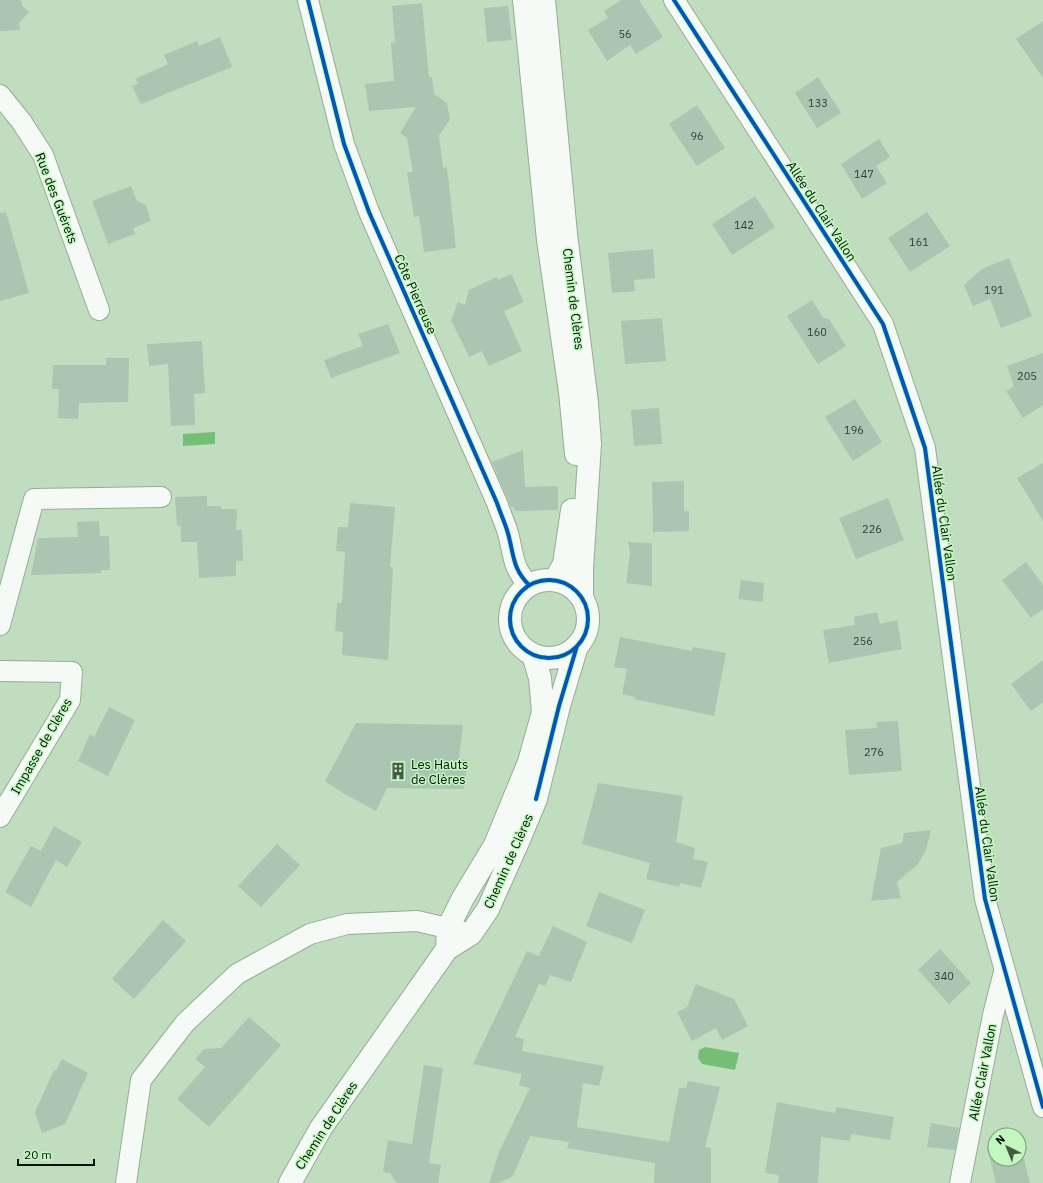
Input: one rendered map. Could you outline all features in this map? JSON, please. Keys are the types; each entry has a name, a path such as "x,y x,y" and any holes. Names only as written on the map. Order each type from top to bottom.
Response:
{"street":[{"name":"Côte Pierreuse","path":"308,0 344,144 369,212 497,503 508,530 515,563 520,576 529,586"},
{"name":"Chemin de Clères","path":"524,0 548,240 576,446 576,475 568,548 564,564 555,580"},
{"name":"Chemin de Clères","path":"544,0 566,234 587,403 590,444 582,568 582,598"},
{"name":"Allée du Clair Vallon","path":"674,0 883,324 925,448 985,899 1043,1108"},
{"name":"Rue des Guérets","path":"0,95 21,121 43,155 99,310"},
{"path":"0,625 34,500 161,497"},
{"path":"555,580 573,588 582,598 588,617 584,638 577,646 568,653 557,658 545,658 533,655 522,647 513,635 510,621 512,607 518,595 537,581 555,580"},
{"name":"Chemin de Clères","path":"447,939 471,934 488,909 536,799 559,706 577,646"},
{"name":"Chemin de Clères","path":"290,1183 321,1128 447,939 463,898 495,845 529,762 543,712 540,678 533,655"},
{"name":"Impasse de Clères","path":"0,671 72,672 70,700 0,817"},
{"path":"126,1183 140,1080 185,1023 237,974 310,934 347,924 418,921 447,939"},
{"name":"Allée Clair Vallon","path":"961,1178 993,1015 1005,970"}],"shaded area":[{"path":"215,432 215,444 183,446 183,434"},
{"path":"705,1047 739,1053 735,1070 702,1064 698,1058 699,1050"}],"building":[{"path":"0,0 21,0 22,6 29,12 19,23 20,30 0,31"},
{"path":"621,0 639,0 663,37 636,54 630,45 607,61 588,30 608,18 604,11"},
{"path":"422,3 429,77 432,77 434,94 447,103 450,120 439,135 443,168 447,167 456,248 424,252 419,216 414,217 407,172 413,172 407,138 400,133 416,107 369,111 365,84 394,81 391,43 395,42 392,6"},
{"path":"508,6 512,40 487,42 484,8"},
{"path":"1043,21 1043,78 1016,39"},
{"path":"220,37 232,67 141,104 132,86 138,84 135,79 168,64 164,55 197,41 199,46"},
{"path":"818,77 841,113 817,128 795,93"},
{"path":"697,105 725,148 697,166 669,124"},
{"path":"879,139 890,157 876,166 887,183 862,199 841,164"},
{"path":"131,186 137,201 146,205 151,221 133,228 135,234 108,244 92,201"},
{"path":"755,196 775,227 732,255 712,224"},
{"path":"6,212 29,293 0,301 0,213"},
{"path":"927,212 950,246 910,272 888,238"},
{"path":"653,249 655,278 634,280 635,291 612,293 608,253"},
{"path":"1009,258 1032,316 1001,328 990,299 973,306 964,285 982,269"},
{"path":"511,274 524,302 504,311 522,351 489,366 482,351 469,357 451,320 458,302 465,305 469,290 497,277 498,280"},
{"path":"812,300 823,318 829,319 846,346 818,364 787,316"},
{"path":"662,318 666,361 625,364 621,321"},
{"path":"388,324 400,353 331,378 324,360 363,346 358,334"},
{"path":"202,341 205,393 194,394 195,425 171,426 168,364 149,366 147,344"},
{"path":"1043,353 1043,405 1023,418 1006,391 1014,387 1007,366"},
{"path":"106,358 129,358 128,402 79,403 78,419 58,418 59,389 52,389 53,365 106,365"},
{"path":"855,399 882,442 853,461 825,417"},
{"path":"659,408 662,444 634,446 631,410"},
{"path":"523,450 525,487 558,486 558,510 516,511 513,507 511,507 492,462"},
{"path":"1043,463 1043,521 1017,478"},
{"path":"684,481 684,511 689,511 689,531 653,532 652,482"},
{"path":"207,496 207,506 221,506 221,509 237,509 236,530 242,530 243,561 236,561 236,576 199,578 197,542 181,542 181,526 177,526 175,497"},
{"path":"888,498 904,540 856,559 839,518"},
{"path":"350,503 395,507 390,567 393,567 388,660 342,655 343,632 335,631 337,603 342,603 345,552 336,551 338,527 348,527"},
{"path":"99,521 100,536 109,536 110,570 101,570 101,573 31,575 38,538 78,537 77,522"},
{"path":"628,542 652,543 652,586 626,583 630,553"},
{"path":"1026,562 1043,585 1043,609 1031,618 1002,580"},
{"path":"741,580 764,583 763,602 738,599"},
{"path":"877,612 880,624 897,620 902,649 829,663 823,630 855,625 854,617"},
{"path":"620,637 692,651 693,647 726,653 714,716 634,699 635,697 622,694 627,669 614,667"},
{"path":"1043,660 1043,702 1031,711 1011,684"},
{"path":"109,707 135,720 108,776 78,761 90,734 94,737"},
{"path":"898,721 902,771 849,775 845,730 877,728 876,722"},
{"name":"Les Hauts de Clères","path":"356,723 463,725 459,758 468,761 464,789 387,788 376,811 343,793 325,781"},
{"path":"598,783 683,796 676,842 695,848 693,859 708,862 701,888 680,883 679,887 646,879 650,863 582,844"},
{"path":"54,826 82,842 67,867 56,860 31,907 5,892 31,846 41,851"},
{"path":"931,830 926,850 918,864 897,882 901,898 871,901 881,848 902,843 904,833"},
{"path":"277,844 300,865 261,907 238,886"},
{"path":"599,892 645,910 632,943 586,926"},
{"path":"163,920 186,941 134,999 112,979"},
{"path":"553,926 587,942 571,982 550,975 545,986 539,984 515,1037 524,1039 522,1051 604,1066 599,1086 583,1083 577,1127 669,1142 679,1088 686,1088 688,1081 720,1087 705,1147 711,1148 711,1183 654,1183 655,1163 567,1148 569,1142 530,1136 513,1176 499,1183 489,1183 499,1152 530,1088 519,1085 522,1074 473,1064 527,951 539,956"},
{"path":"940,949 971,983 949,1004 918,970"},
{"path":"696,984 734,999 748,1026 722,1040 716,1028 692,1041 677,1012 687,1007"},
{"path":"249,1017 281,1045 209,1127 177,1099 205,1067 195,1059 204,1049 221,1048"},
{"path":"62,1059 88,1073 65,1124 42,1133 35,1112 54,1070 56,1071"},
{"path":"424,1065 443,1068 429,1163 441,1165 438,1183 397,1183 390,1173 383,1172 388,1140 412,1144"},
{"path":"777,1102 835,1113 836,1107 894,1117 890,1140 851,1134 850,1141 821,1137 818,1183 778,1183 779,1175 765,1173"},
{"path":"931,1123 959,1128 955,1150 927,1147"},
{"path":"992,1167 1026,1167 1030,1183 996,1183"}],"cycle path":[{"path":"308,0 344,144 369,212 497,503 507,530 514,559 519,572 529,585"},
{"path":"674,0 883,324 925,448 985,899 1043,1107"},
{"path":"549,580 564,583 577,591 585,604 588,619 585,634 577,647 564,655 549,658 534,655 521,647 513,634 510,619 513,604 521,591 534,583 549,580"},
{"path":"536,799 559,706 577,646"}],"place":[{"name":"Les Hauts de Clères","path":"398,771"}]}
